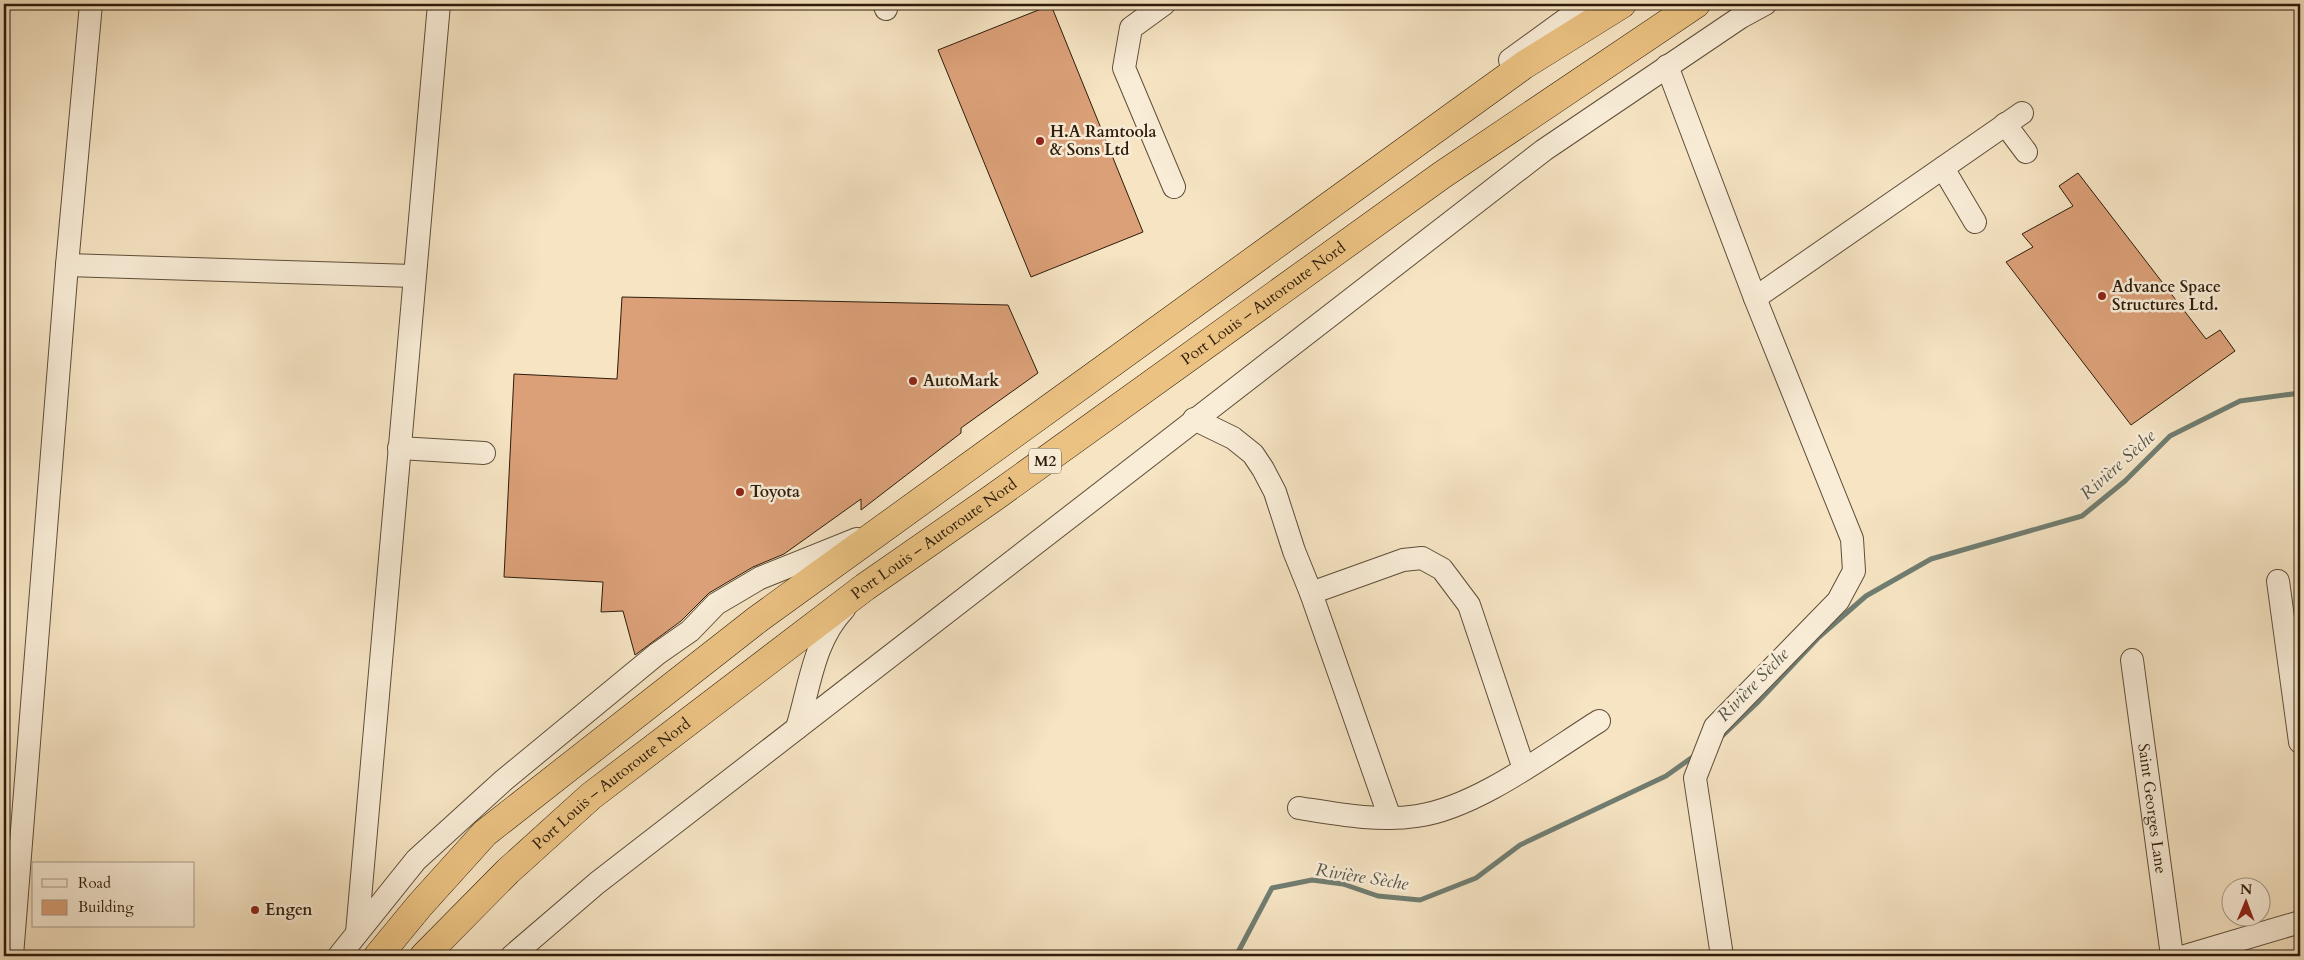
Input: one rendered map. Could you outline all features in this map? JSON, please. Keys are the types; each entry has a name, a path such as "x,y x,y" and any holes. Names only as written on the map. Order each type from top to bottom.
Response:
{"highway":[{"name":"M2","path":"378,956 485,833 758,620 1524,66 1622,4"},
{"name":"Port Louis – Autoroute Nord","path":"424,956 508,871 591,796 865,587 1442,175 1696,4"}],"street":[{"path":"12,956 67,265 92,4"},
{"path":"357,933 439,4"},
{"path":"1164,4 1131,28 1124,68 1174,186"},
{"path":"1412,146 1480,82 1587,4"},
{"path":"512,956 596,883 1544,150 1741,16 1765,4"},
{"path":"1667,66 1756,298 1852,539 1854,571 1838,601 1716,727 1695,778 1722,956"},
{"path":"1756,298 2014,118 2026,152"},
{"path":"1943,168 1975,222"},
{"path":"67,265 414,276"},
{"path":"1194,419 1233,438 1253,454 1264,469 1275,492 1294,551 1311,593 1390,818"},
{"path":"399,448 484,453"},
{"path":"339,956 416,860 504,780 657,654 690,631 716,604 760,578 887,526"},
{"path":"1311,593 1403,560 1422,558 1442,569 1469,605 1524,768"},
{"path":"2278,581 2300,742"},
{"path":"797,728 806,699 817,650 832,622 865,587"},
{"name":"Saint Georges Lane","path":"2132,660 2172,956"},
{"path":"1299,808 1336,814 1390,818 1417,816 1441,811 1471,800 1599,721"},
{"path":"2185,956 2300,922"}],"building":[{"name":"H.A Ramtoola & Sons Ltd","path":"1051,5 1143,232 1031,277 938,50"},
{"name":"Advance Space Structures Ltd.","path":"2078,173 2206,339 2220,330 2235,351 2131,425 2006,262 2033,247 2022,234 2073,206 2059,186"},
{"name":"Toyota","path":"622,297 1008,305 1038,373 961,428 961,433 861,510 861,499 784,554 753,567 709,593 681,621 635,655 623,611 601,612 603,582 504,577 514,374 617,379"}],"waterway":[{"name":"Rivière Sèche","path":"1720,738 1757,703 1819,637 1866,596 1931,559 2082,516 2125,481 2170,436 2240,401 2300,393"},
{"name":"Rivière Sèche","path":"1236,956 1272,888 1312,880 1343,884 1378,896 1420,900 1476,878 1520,845 1666,776 1694,756"}],"place":[{"name":"H.A Ramtoola & Sons Ltd","path":"1040,141"},
{"name":"Advance Space Structures Ltd.","path":"2102,296"},
{"name":"AutoMark","path":"913,381"},
{"name":"Toyota","path":"740,492"},
{"name":"Engen","path":"255,910"}]}
